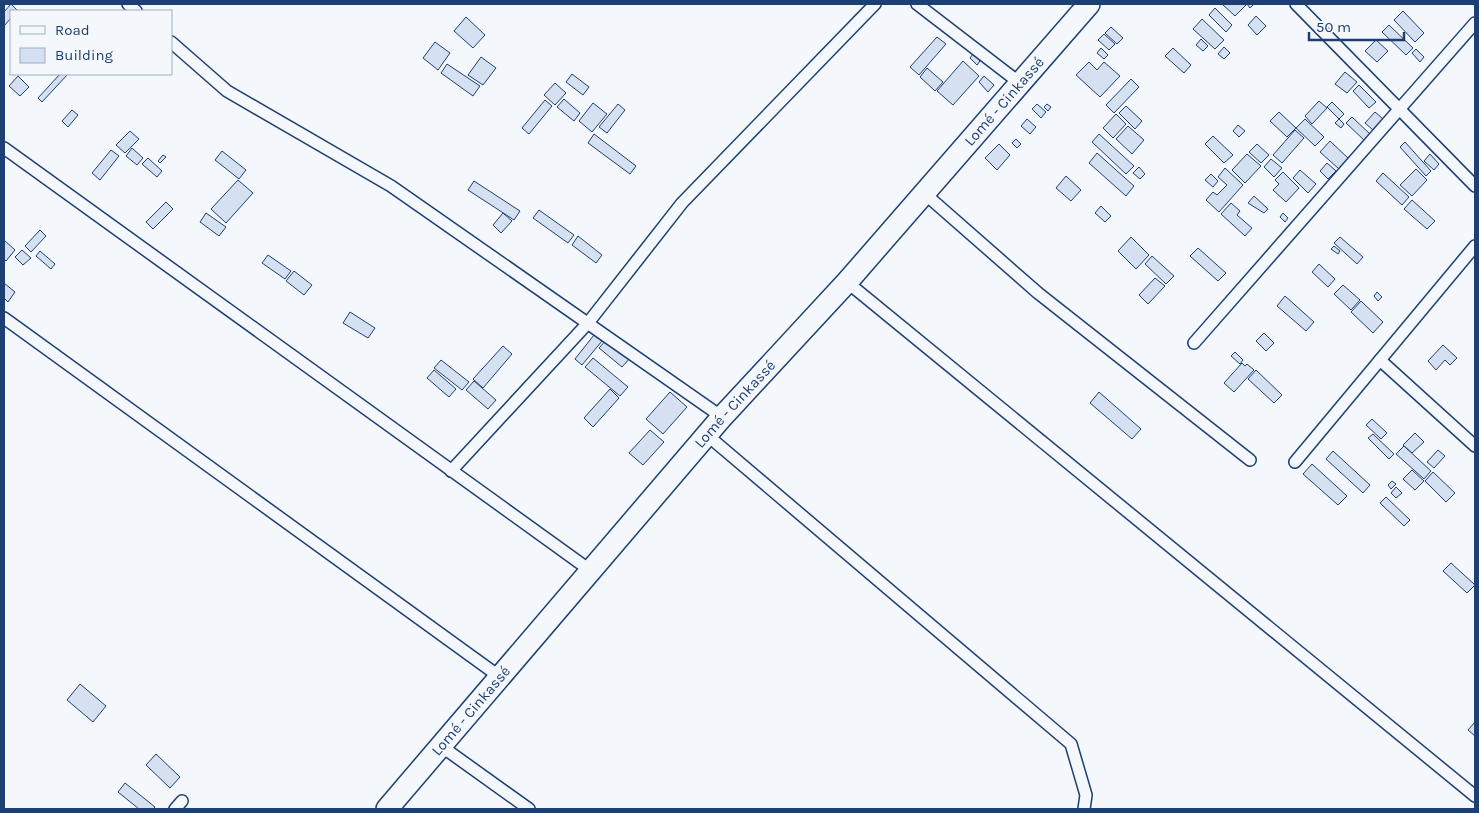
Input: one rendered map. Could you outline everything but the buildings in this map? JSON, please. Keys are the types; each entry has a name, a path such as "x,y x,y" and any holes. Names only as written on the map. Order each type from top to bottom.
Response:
{"highway":[{"name":"Lomé - Cinkassé","path":"387,809 722,417 847,282 1089,4"}],"street":[{"path":"451,471 588,323 682,203 876,4"},
{"path":"917,4 1021,84"},
{"path":"1296,4 1475,186"},
{"path":"1194,343 1475,23"},
{"path":"172,43 227,90 391,186 722,417"},
{"path":"4,148 591,571"},
{"path":"924,194 1038,293 1250,460"},
{"path":"1295,462 1475,246"},
{"path":"847,282 1475,796"},
{"path":"4,318 500,677"},
{"path":"1380,360 1475,446"},
{"path":"707,435 1071,744 1086,795 1084,809"},
{"path":"440,746 530,809"}]}
